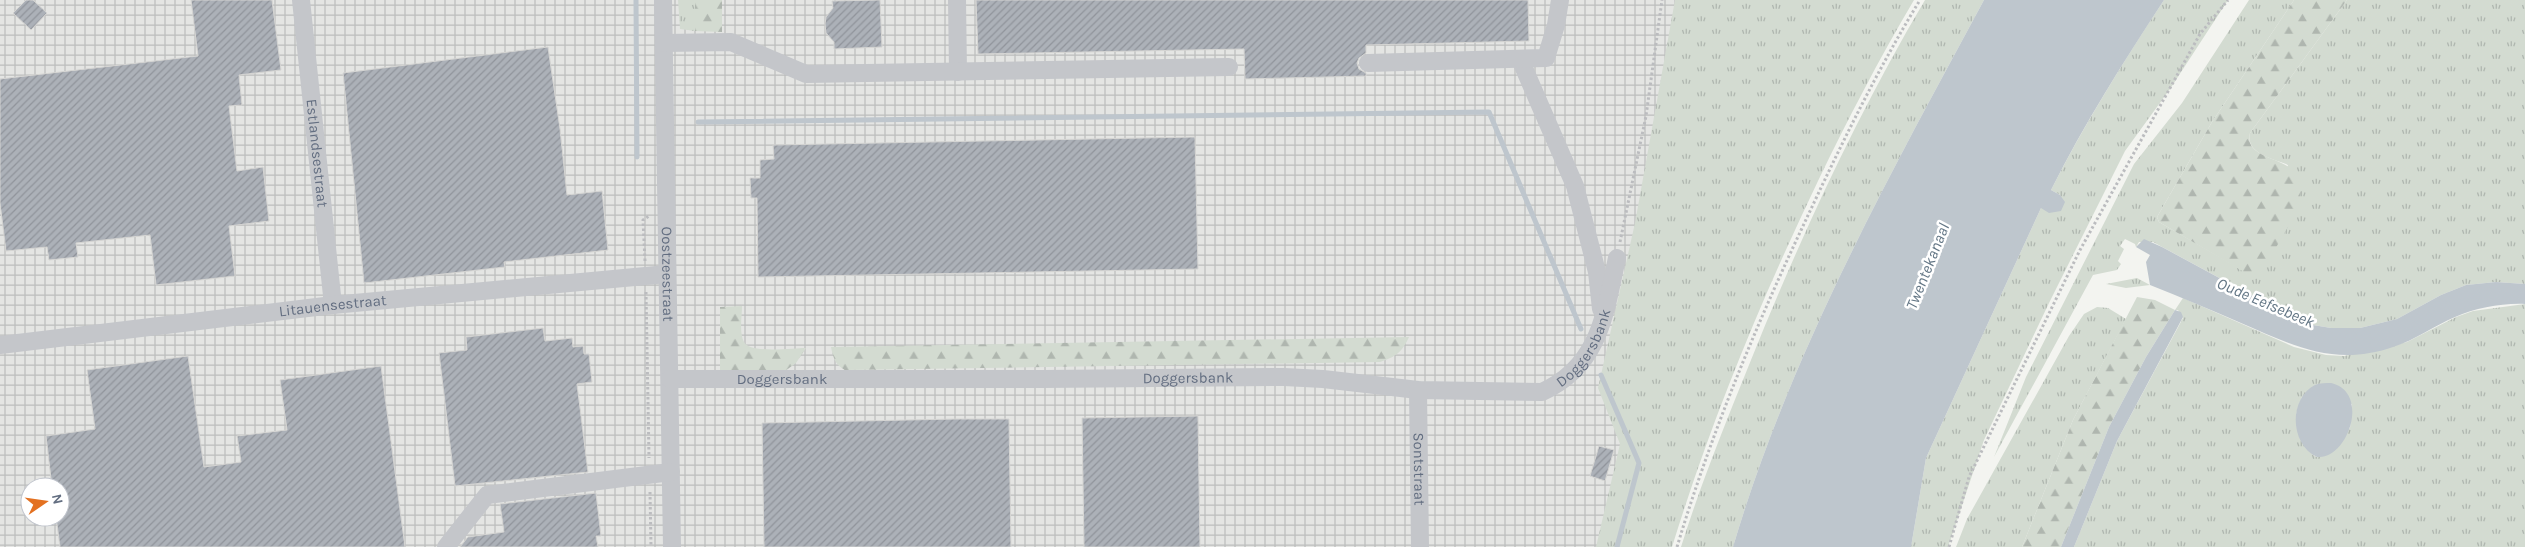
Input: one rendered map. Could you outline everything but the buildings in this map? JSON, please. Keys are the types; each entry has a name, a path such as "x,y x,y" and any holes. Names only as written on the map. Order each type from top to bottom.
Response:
{"street":[{"name":"Estlandsestraat","path":"301,0 334,305"},
{"name":"Oostzeestraat","path":"663,0 672,547"},
{"path":"957,0 958,72"},
{"path":"1368,63 1546,58 1556,25 1560,0"},
{"path":"664,43 731,42 806,74 1229,67"},
{"path":"1520,59 1575,186 1596,272 1602,324"},
{"name":"Doggersbank","path":"670,379 1284,377 1323,379 1418,390 1542,392 1558,385 1586,358 1602,324 1617,258"},
{"name":"Litauensestraat","path":"0,345 334,305 667,274"},
{"name":"Sontstraat","path":"1418,390 1420,547"},
{"path":"446,547 487,495 671,472"}],"path":[{"path":"1617,258 1646,116 1662,0"},
{"path":"1677,547 1729,398 1777,281 1826,176 1882,65 1920,0"},
{"path":"1949,547 1969,477 2080,250 2200,34 2228,0"}],"shaded area":[{"path":"0,0 1896,0 1761,268 1659,547 0,547"}],"green space":[{"path":"678,0 695,0 695,31 680,29"},
{"path":"695,0 722,0 722,32 695,31"},
{"path":"1675,0 1914,0 1876,67 1818,181 1757,316 1703,453 1672,547 1596,547 1620,444 1598,388 1635,223"},
{"path":"1925,0 1984,0 1878,200 1812,336 1756,475 1733,547 1681,547 1705,476 1732,406 1810,222 1876,87"},
{"path":"2164,0 2228,0 2170,89 2125,151 2049,303 1984,440 1948,547 1911,547 1926,458 2041,208 2060,195 2051,190 2105,94"},
{"path":"2249,0 2294,0 2212,122 2157,217 2159,222 2256,278 2288,165 2256,151 2250,140 2250,133 2347,0 2525,0 2525,284 2496,282 2466,285 2441,295 2397,319 2360,328 2331,328 2313,325 2273,307 2153,242 2139,242 2136,247 2135,244 2125,239 2120,246 2124,249 2118,261 2121,264 2117,270 2093,275 1994,457 2026,377 2134,164 2182,103"},
{"path":"2294,0 2347,0 2250,133 2250,143 2255,149 2262,155 2291,168 2298,176 2301,186 2297,208 2291,221 2256,279 2159,222 2157,217 2212,122"},
{"path":"2137,278 2150,285 2126,288 2106,284"},
{"path":"2137,297 2155,300 2175,310 2146,357 2109,427 2061,547 2022,547 2073,420"},
{"path":"2183,298 2294,347 2326,355 2344,356 2407,342 2456,317 2473,311 2525,304 2525,547 2074,547 2117,441 2183,318 2178,310 2175,310","holes":["2302,397 2352,404 2350,428 2317,457 2309,451 2302,441 2296,425 2297,411"]},
{"path":"742,306 741,329 744,342 748,346 763,349 806,348 796,363 785,371 720,371 720,307"},
{"path":"2097,307 2108,308 2126,319 2073,420 2022,547 1956,547 1967,519 2069,336 2084,314"},
{"path":"1409,337 1404,347 1398,353 1380,362 845,370 835,360 831,347"}],"water":[{"name":"Twentekanaal","path":"1984,0 2164,0 2105,93 2051,190 2060,195 2065,202 2061,211 2049,213 2041,208 1926,458 1911,547 1733,547 1756,475 1812,336 1878,200"},
{"path":"2144,239 2273,307 2313,325 2331,328 2360,328 2397,319 2441,295 2466,285 2496,282 2525,284 2525,304 2498,305 2472,311 2401,344 2372,353 2352,355 2315,351 2279,339 2150,285 2146,262 2150,255 2136,247"},
{"path":"2175,310 2181,312 2183,317 2117,441 2074,547 2061,547 2109,427 2146,357"},
{"path":"2331,383 2343,389 2350,399 2352,411 2351,424 2346,437 2338,448 2328,455 2317,457 2308,451 2297,433 2297,411 2300,400 2306,392 2315,385"}],"waterway":[{"path":"636,0 637,157"},
{"path":"698,122 1489,112 1581,329"},
{"path":"1601,375 1639,463 1617,547"}],"water label":[{"name":"Oude Eefsebeek","path":"2266,302"}]}
